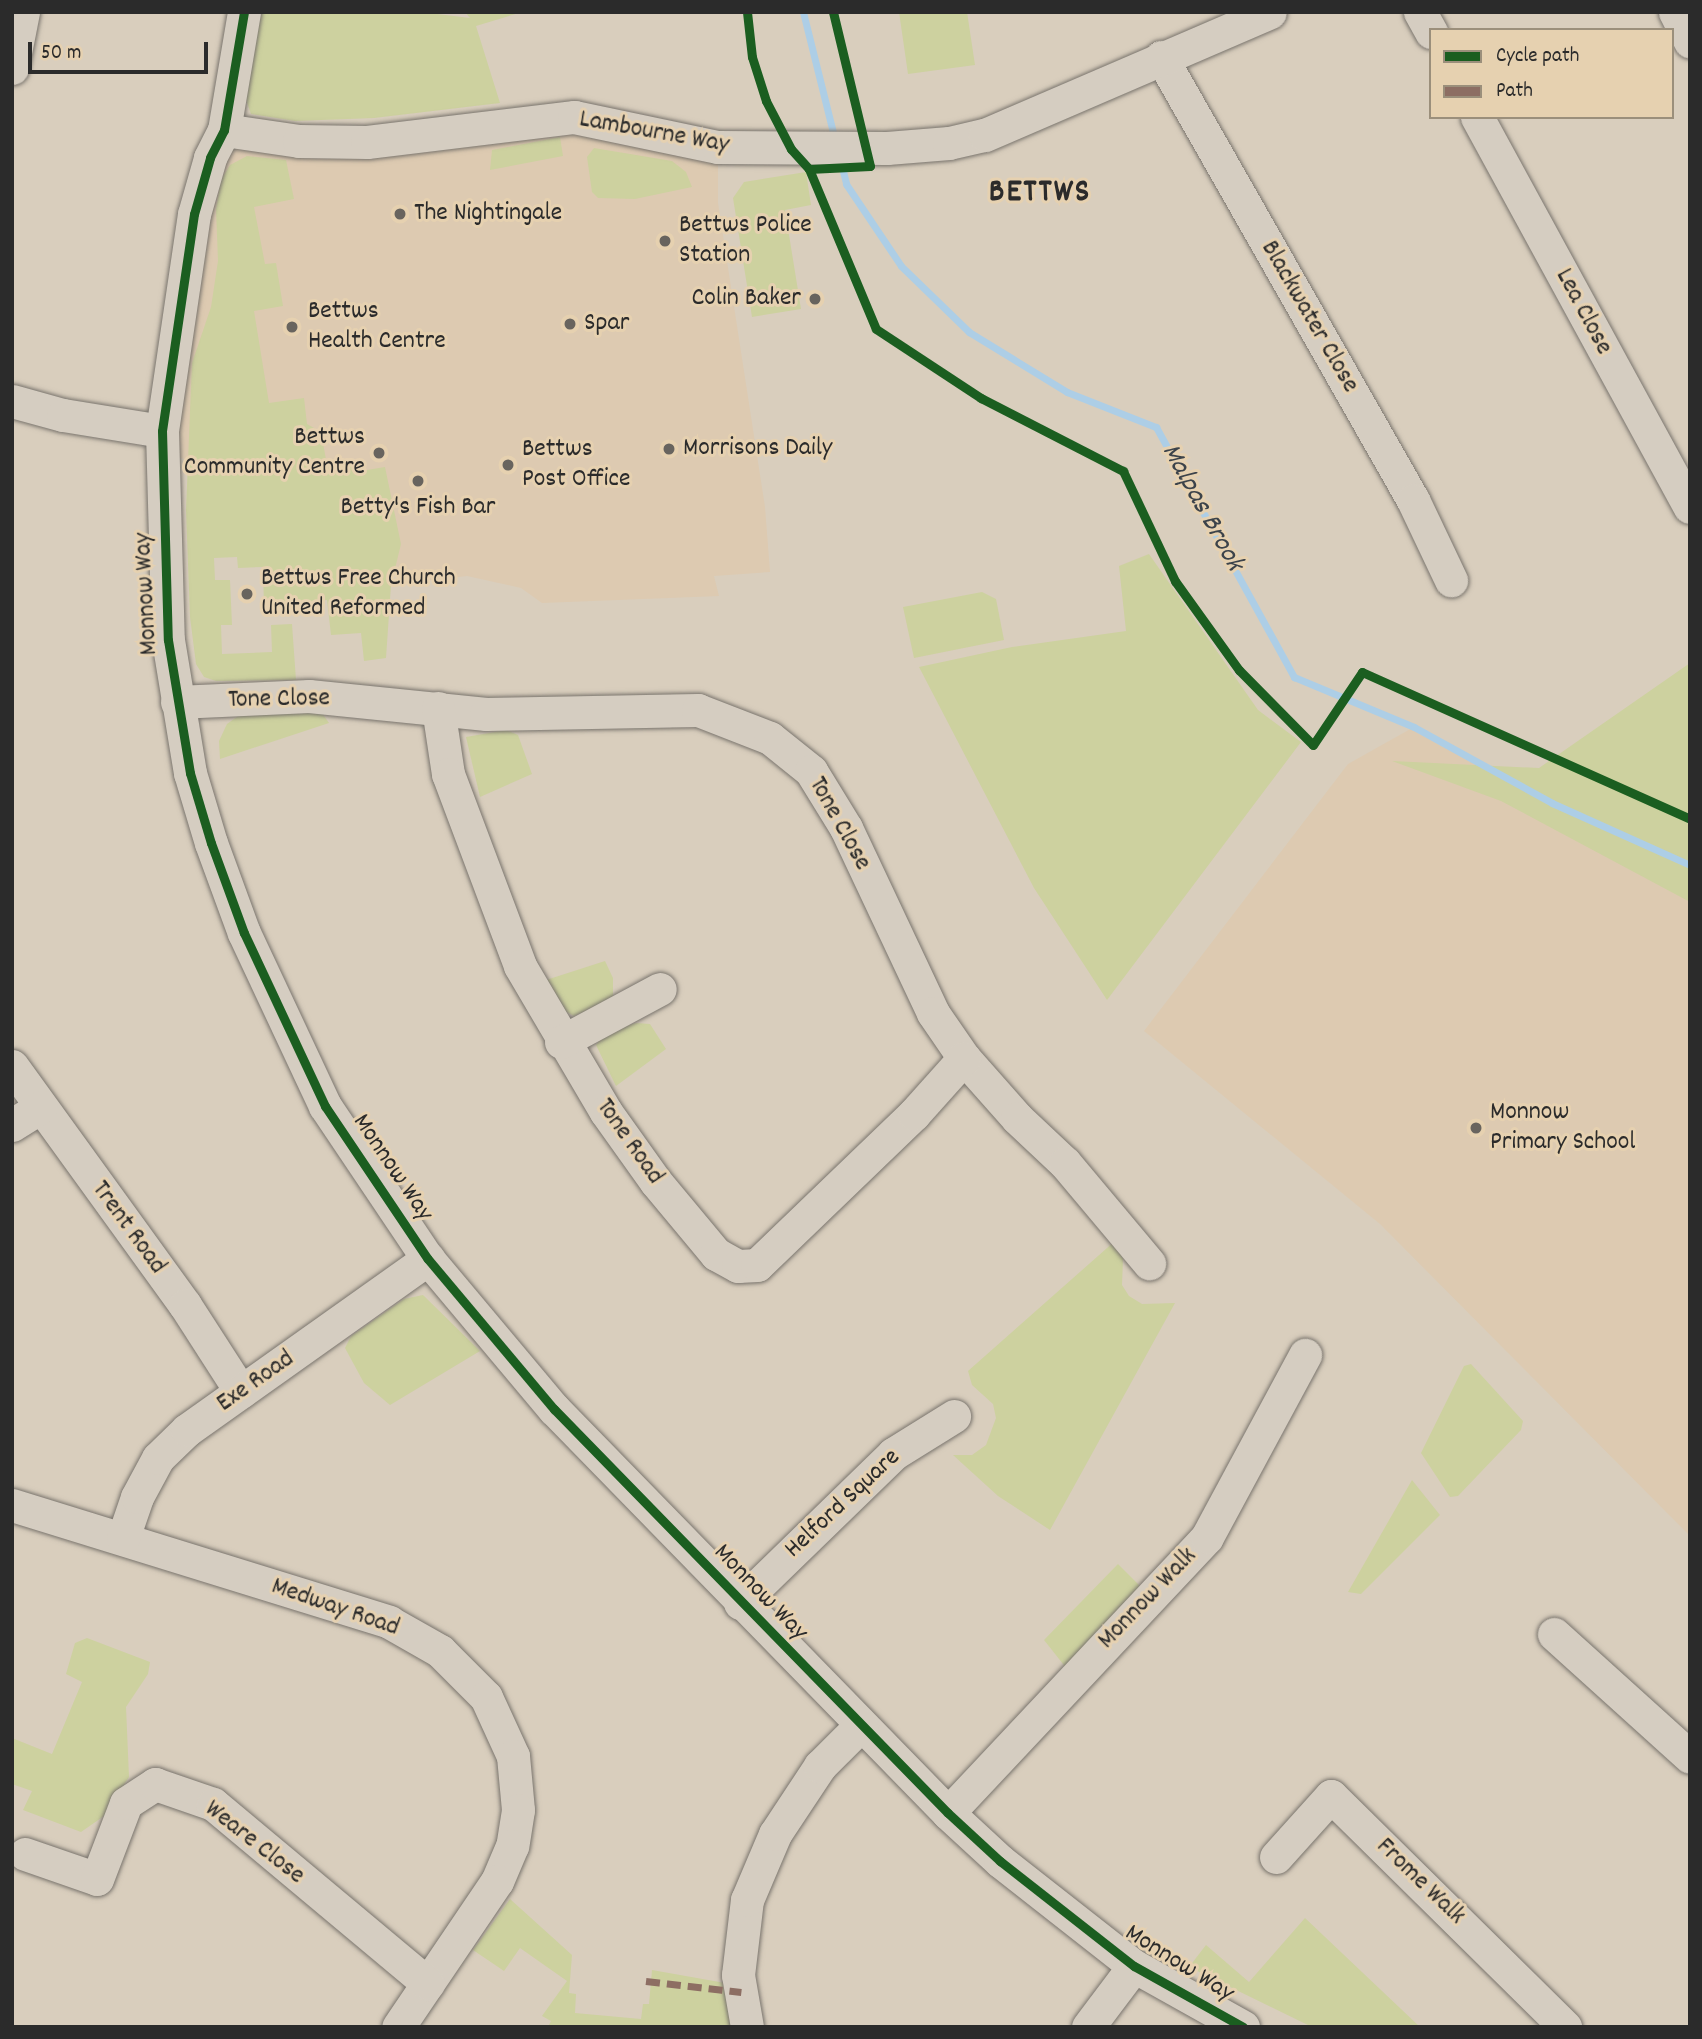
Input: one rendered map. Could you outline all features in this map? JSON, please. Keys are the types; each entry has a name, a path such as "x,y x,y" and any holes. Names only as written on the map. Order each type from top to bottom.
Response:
{"street":[{"path":"12,68 23,12"},
{"name":"Monnow Way","path":"244,12 224,130 210,158 194,214 162,431 168,640 190,774 244,933 325,1106 428,1259 554,1409 740,1603 948,1813 1000,1861 1134,1966 1243,2027"},
{"name":"Lambourne Way","path":"224,130 299,141 368,142 574,117 718,147 805,149 949,143 985,135 1161,57 1223,21 1270,12"},
{"path":"1420,12 1429,28"},
{"path":"1675,12 1690,41"},
{"name":"Blackwater Close","path":"1161,57 1413,500 1451,580"},
{"name":"Lea Close","path":"1478,119 1690,507"},
{"path":"12,401 100,423 162,431"},
{"name":"Tone Close","path":"177,702 309,696 438,708 569,715 698,710 770,738 811,771 832,805 933,1013 964,1058 1017,1118 1065,1163 1149,1263"},
{"name":"Tone Road","path":"438,708 448,774 465,827 520,966 561,1042 656,1182 716,1254 738,1266 757,1265 776,1250 964,1058"},
{"path":"561,1042 660,989"},
{"name":"Trent Road","path":"12,1066 185,1305 241,1392"},
{"path":"12,1125 41,1107"},
{"name":"Exe Road","path":"123,1538 137,1497 158,1458 187,1430 428,1259"},
{"name":"Monnow Walk","path":"948,1813 1207,1537 1305,1355"},
{"name":"Helford Square","path":"740,1603 893,1454 954,1416"},
{"name":"Medway Road","path":"12,1505 389,1622 440,1651 486,1697 513,1756 518,1810 512,1846 497,1881 398,2027"},
{"path":"1554,1634 1690,1757"},
{"path":"747,2027 738,1975 747,1900 775,1834 820,1766 861,1725"},
{"name":"Weare Close","path":"24,1854 97,1879 126,1803 155,1784 213,1804 428,1984"},
{"name":"Frome Walk","path":"1276,1857 1331,1796 1565,2027"},
{"path":"1088,2027 1134,1966"}],"shaded area":[{"path":"574,117 718,147 718,203 765,507 770,572 714,576 719,596 542,603 521,588 467,576 408,583 165,449 210,158 250,136"},
{"name":"Monnow Primary School","path":"1414,727 1552,803 1690,865 1690,1536 1380,1224 1144,1031 1348,764"}],"green space":[{"path":"262,12 421,12 470,18 465,12 522,12 476,26 500,103 374,118 295,121 251,114 245,97 247,68"},
{"path":"899,12 967,12 975,65 908,74"},
{"path":"560,137 563,156 490,170 492,150"},
{"path":"594,148 672,161 686,172 692,187 635,199 598,198 592,192 587,157"},
{"path":"247,156 286,160 294,199 254,207 265,264 276,263 283,306 254,311 269,403 304,398 307,424 321,432 327,465 353,460 355,472 385,467 401,544 391,585 386,658 364,661 361,633 331,635 327,600 264,608 263,567 238,568 237,557 214,558 215,580 230,580 232,625 221,625 222,654 272,652 271,625 292,624 296,680 216,681 204,677 196,664 190,617 186,510 192,363 211,307 218,261 216,209 221,180 230,165"},
{"path":"806,172 811,205 785,210 801,309 752,317 733,198 744,182"},
{"path":"1149,554 1258,710 1301,742 1107,1000 1034,888 919,667 1012,647 1126,631 1119,566"},
{"path":"982,592 996,599 1004,640 914,658 903,607"},
{"path":"1690,663 1690,902 1501,801 1392,761 1539,768"},
{"path":"280,711 322,713 329,723 220,759 219,741 227,724 238,716"},
{"path":"506,730 518,735 532,774 480,797 466,737"},
{"path":"605,961 613,978 613,999 574,1016 561,1009 543,981"},
{"path":"636,1023 650,1024 666,1049 616,1086 596,1045 606,1032"},
{"path":"1124,1233 1122,1285 1129,1296 1142,1304 1175,1303 1050,1530 998,1496 953,1455 972,1455 986,1445 996,1418 993,1404 972,1385 968,1371"},
{"path":"423,1295 480,1351 390,1405 364,1383 345,1348 351,1336 404,1299"},
{"path":"1471,1364 1523,1421 1521,1430 1458,1496 1450,1497 1421,1453 1464,1366"},
{"path":"1412,1480 1440,1515 1361,1594 1348,1592"},
{"path":"1118,1564 1144,1590 1067,1669 1044,1640"},
{"path":"87,1638 150,1662 148,1674 126,1707 129,1777 104,1816 81,1832 23,1810 32,1791 12,1784 12,1738 52,1754 82,1682 66,1674 75,1643"},
{"path":"510,1899 572,1955 569,1993 576,1994 575,2013 641,2019 643,2004 649,2004 652,1970 725,1983 735,2027 548,2027 551,2021 542,2016 567,1981 520,1948 504,1971 473,1950"},
{"path":"1305,1918 1420,2027 1312,2027 1189,1967 1206,1945 1249,1982"}],"waterway":[{"name":"Malpas Brook","path":"803,12 835,140"},
{"name":"Malpas Brook","path":"839,155 846,184 901,266 969,332 1067,392 1156,427 1294,677 1414,727 1552,803 1690,865"}],"marked path":[{"path":"646,1981 741,1992"}],"cycle path":[{"path":"244,12 224,130 210,158 194,214 162,431 168,640 190,773 211,843 244,933 325,1106 428,1259 554,1409 948,1813 1000,1861 1134,1966 1243,2027"},
{"path":"747,12 752,57 766,101 791,149 809,169 876,329 981,398 1123,471 1175,581 1239,670 1313,745 1362,672 1690,819"},
{"path":"809,169 870,166 833,12"}],"place":[{"name":"The Nightingale","path":"400,214"},
{"name":"Bettws Police Station","path":"665,241"},
{"name":"Colin Baker","path":"815,299"},
{"name":"Spar","path":"570,324"},
{"name":"Bettws Health Centre","path":"292,327"},
{"name":"Morrisons Daily","path":"669,449"},
{"name":"Bettws Community Centre","path":"379,453"},
{"name":"Bettws Post Office","path":"508,465"},
{"name":"Betty's Fish Bar","path":"418,481"},
{"name":"Bettws Free Church United Reformed","path":"247,594"},
{"name":"Monnow Primary School","path":"1476,1128"}],"district":[{"name":"BETTWS","path":"1040,194"}]}
